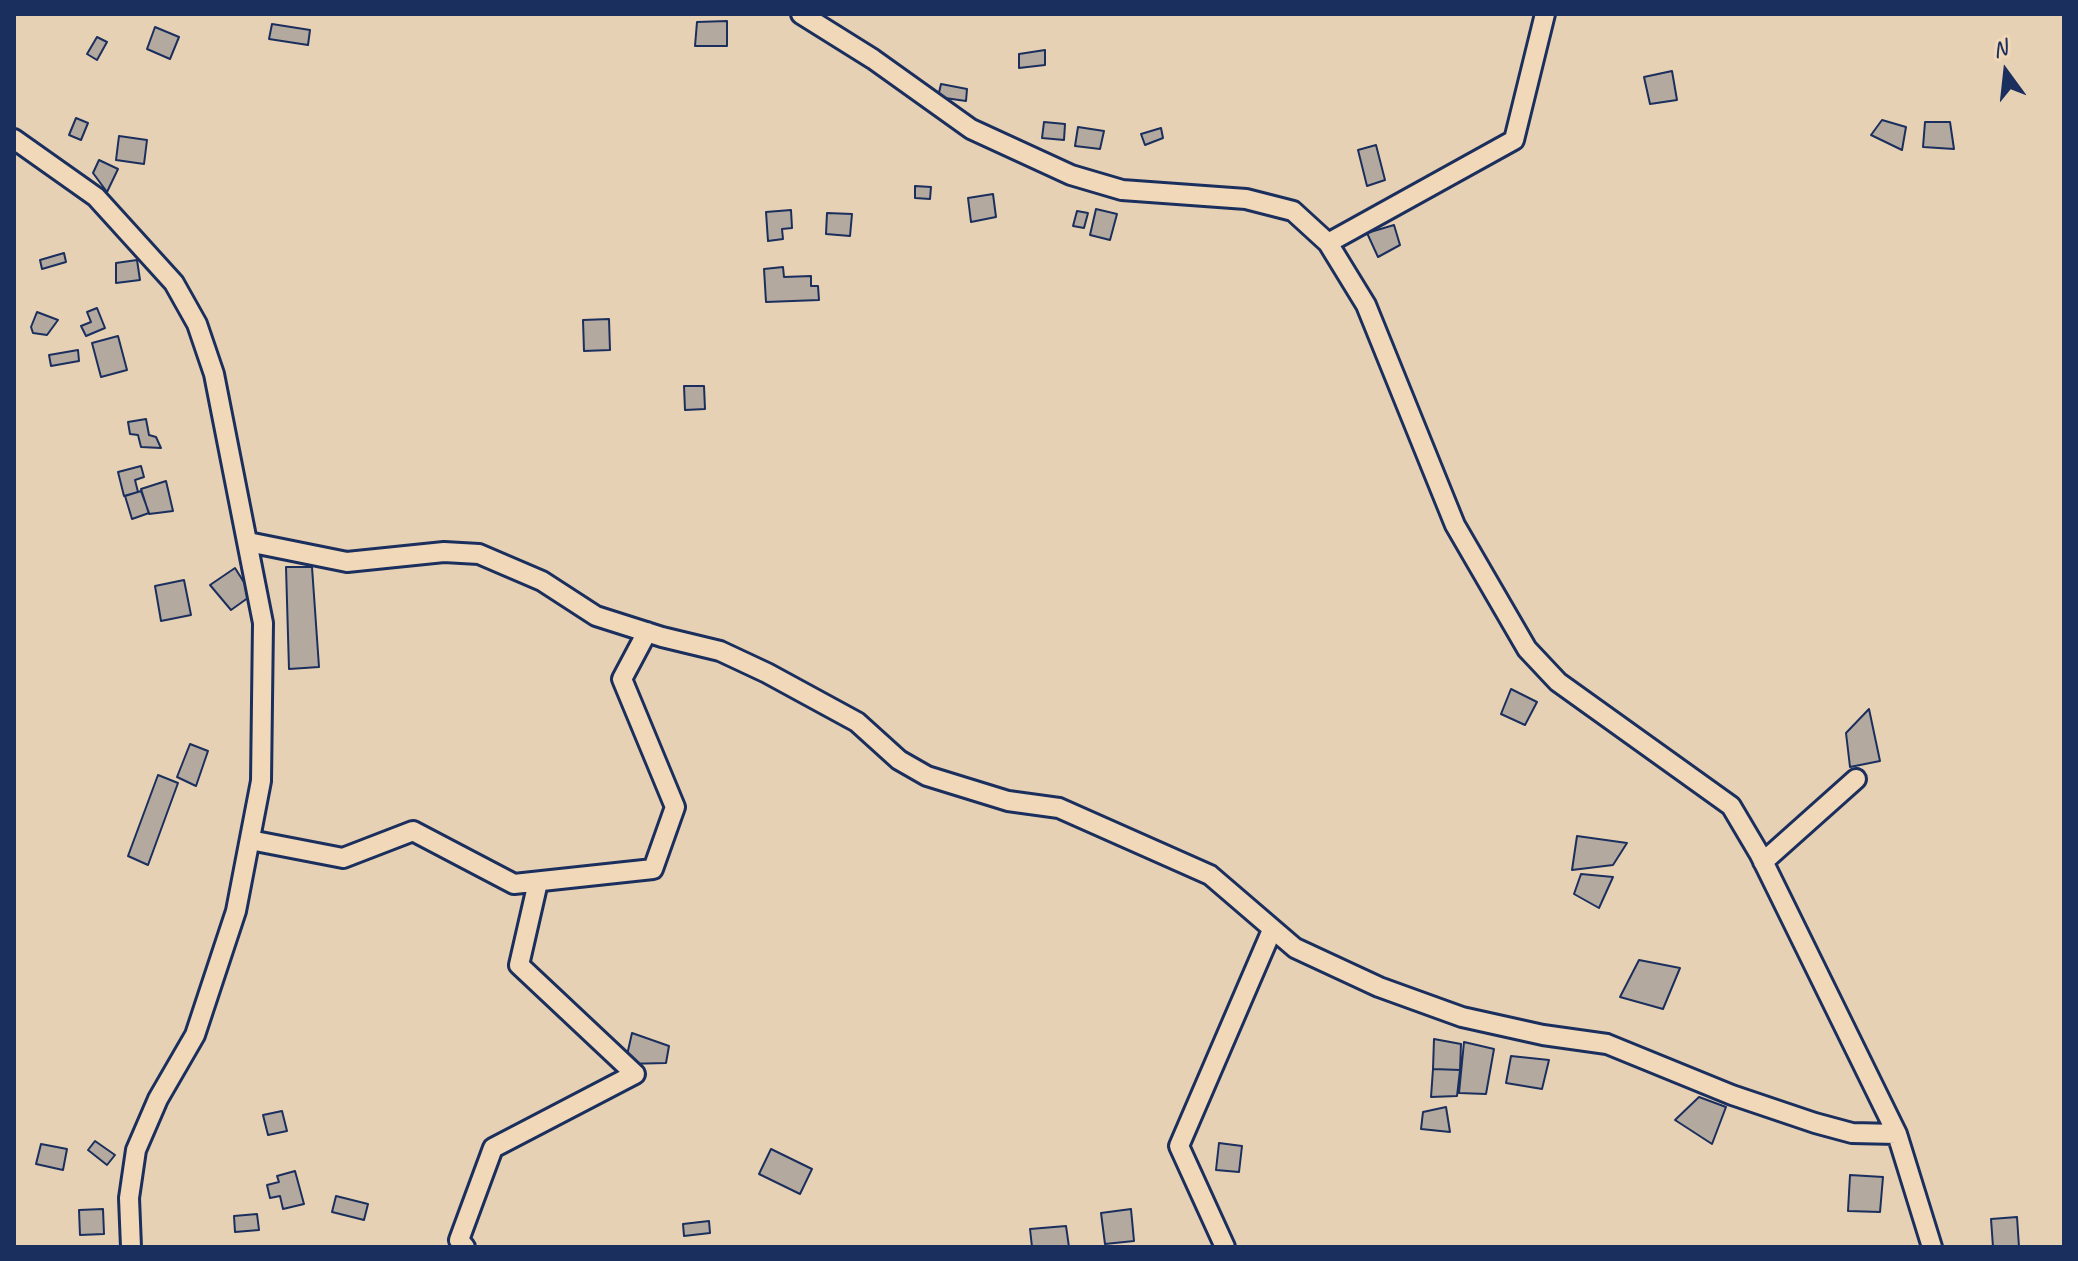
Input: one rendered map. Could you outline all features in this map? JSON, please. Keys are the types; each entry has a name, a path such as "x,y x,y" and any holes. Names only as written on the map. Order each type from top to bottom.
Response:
{"street":[{"path":"801,14 873,59 971,129 1071,175 1122,190 1246,199 1293,211 1328,243 1366,305 1455,525 1527,649 1558,682 1731,806 1763,862 1897,1134 1932,1247"},
{"path":"1328,243 1514,140 1545,14"},
{"path":"14,139 96,197 174,283 197,324 214,374 263,623 261,781 236,911 195,1035 158,1099 136,1150 129,1198 131,1247"},
{"path":"248,542 347,562 444,552 479,554 542,581 596,616 720,651 767,673 857,722 899,760 927,776 1008,801 1059,808 1210,875 1295,948 1379,987 1462,1017 1607,1044 1732,1095 1815,1123 1852,1133 1897,1134"},
{"path":"250,840 343,858 413,831 514,884 653,869 675,807 622,679 647,632"},
{"path":"1763,862 1856,779"},
{"path":"465,1247 459,1240 493,1148 635,1074 519,965 538,882"},
{"path":"1225,1247 1179,1146 1272,930"}],"building":[{"path":"727,21 727,46 695,46 697,22"},
{"path":"272,24 310,30 308,45 269,39"},
{"path":"155,27 179,37 170,59 147,49"},
{"path":"97,37 107,42 97,60 87,54"},
{"path":"1045,50 1045,65 1019,68 1019,54"},
{"path":"1672,71 1677,100 1650,104 1644,77"},
{"path":"941,84 967,89 966,101 938,97"},
{"path":"76,118 88,123 81,140 69,135"},
{"path":"1882,120 1906,127 1902,150 1871,135"},
{"path":"1044,122 1065,124 1064,140 1042,138"},
{"path":"1925,122 1950,122 1954,149 1923,147"},
{"path":"1078,127 1104,131 1100,149 1075,146"},
{"path":"1161,128 1163,138 1145,145 1141,134"},
{"path":"119,136 147,140 144,164 116,160"},
{"path":"1376,145 1385,180 1367,186 1358,150"},
{"path":"99,160 118,169 107,192 93,173"},
{"path":"915,186 931,187 930,199 915,198"},
{"path":"993,194 996,217 971,222 968,198"},
{"path":"1096,209 1117,214 1110,240 1090,235"},
{"path":"791,210 792,228 782,229 783,239 768,241 766,212"},
{"path":"1077,211 1088,213 1084,228 1073,226"},
{"path":"827,213 852,214 850,236 826,234"},
{"path":"1394,225 1400,245 1378,257 1367,233"},
{"path":"64,253 66,262 42,269 40,260"},
{"path":"137,260 140,280 116,283 116,263"},
{"path":"783,267 784,277 811,276 811,286 818,286 819,300 766,302 764,269"},
{"path":"97,308 105,328 86,336 81,326 91,322 87,312"},
{"path":"37,312 58,320 47,335 33,333 31,327"},
{"path":"609,319 610,350 584,351 583,320"},
{"path":"118,336 127,370 101,377 92,343"},
{"path":"78,350 79,361 51,366 49,355"},
{"path":"684,386 704,386 705,409 685,410"},
{"path":"146,419 149,435 156,437 161,448 141,447 138,435 130,434 128,422"},
{"path":"141,466 144,477 135,480 138,492 124,496 118,472"},
{"path":"166,481 173,511 149,514 141,489"},
{"path":"141,491 149,513 132,519 125,496"},
{"path":"286,567 312,567 319,667 289,669"},
{"path":"235,568 252,595 231,610 210,585"},
{"path":"184,580 191,615 161,621 155,586"},
{"path":"1511,689 1537,702 1525,725 1501,714"},
{"path":"1869,709 1880,761 1850,767 1846,733"},
{"path":"190,744 208,751 196,786 177,777"},
{"path":"158,775 178,783 148,865 128,856"},
{"path":"1577,836 1627,843 1613,865 1572,870"},
{"path":"1581,874 1613,877 1599,908 1574,894"},
{"path":"1639,960 1680,968 1663,1009 1620,997"},
{"path":"632,1033 669,1046 666,1063 625,1064"},
{"path":"1434,1039 1461,1044 1460,1070 1433,1069"},
{"path":"1464,1042 1494,1049 1486,1094 1459,1093"},
{"path":"1511,1056 1549,1060 1542,1089 1506,1083"},
{"path":"1433,1069 1460,1070 1457,1096 1431,1097"},
{"path":"1699,1097 1726,1107 1712,1144 1675,1120"},
{"path":"1446,1107 1450,1132 1421,1129 1423,1112"},
{"path":"282,1111 287,1131 268,1135 263,1115"},
{"path":"95,1141 115,1155 107,1165 88,1150"},
{"path":"1219,1143 1242,1146 1239,1172 1216,1170"},
{"path":"41,1144 67,1149 63,1170 36,1164"},
{"path":"771,1149 812,1169 800,1194 759,1174"},
{"path":"295,1171 304,1204 283,1209 280,1196 270,1198 267,1185 279,1182 277,1176"},
{"path":"1850,1175 1883,1177 1880,1212 1848,1211"},
{"path":"336,1196 368,1204 364,1220 332,1212"},
{"path":"103,1209 104,1234 80,1235 79,1210"},
{"path":"1131,1209 1134,1241 1105,1244 1101,1213"},
{"path":"257,1214 259,1230 235,1232 234,1216"},
{"path":"2017,1217 2019,1247 1993,1247 1991,1219"},
{"path":"709,1221 710,1233 684,1236 683,1224"},
{"path":"1066,1226 1069,1247 1032,1247 1030,1229"}]}
